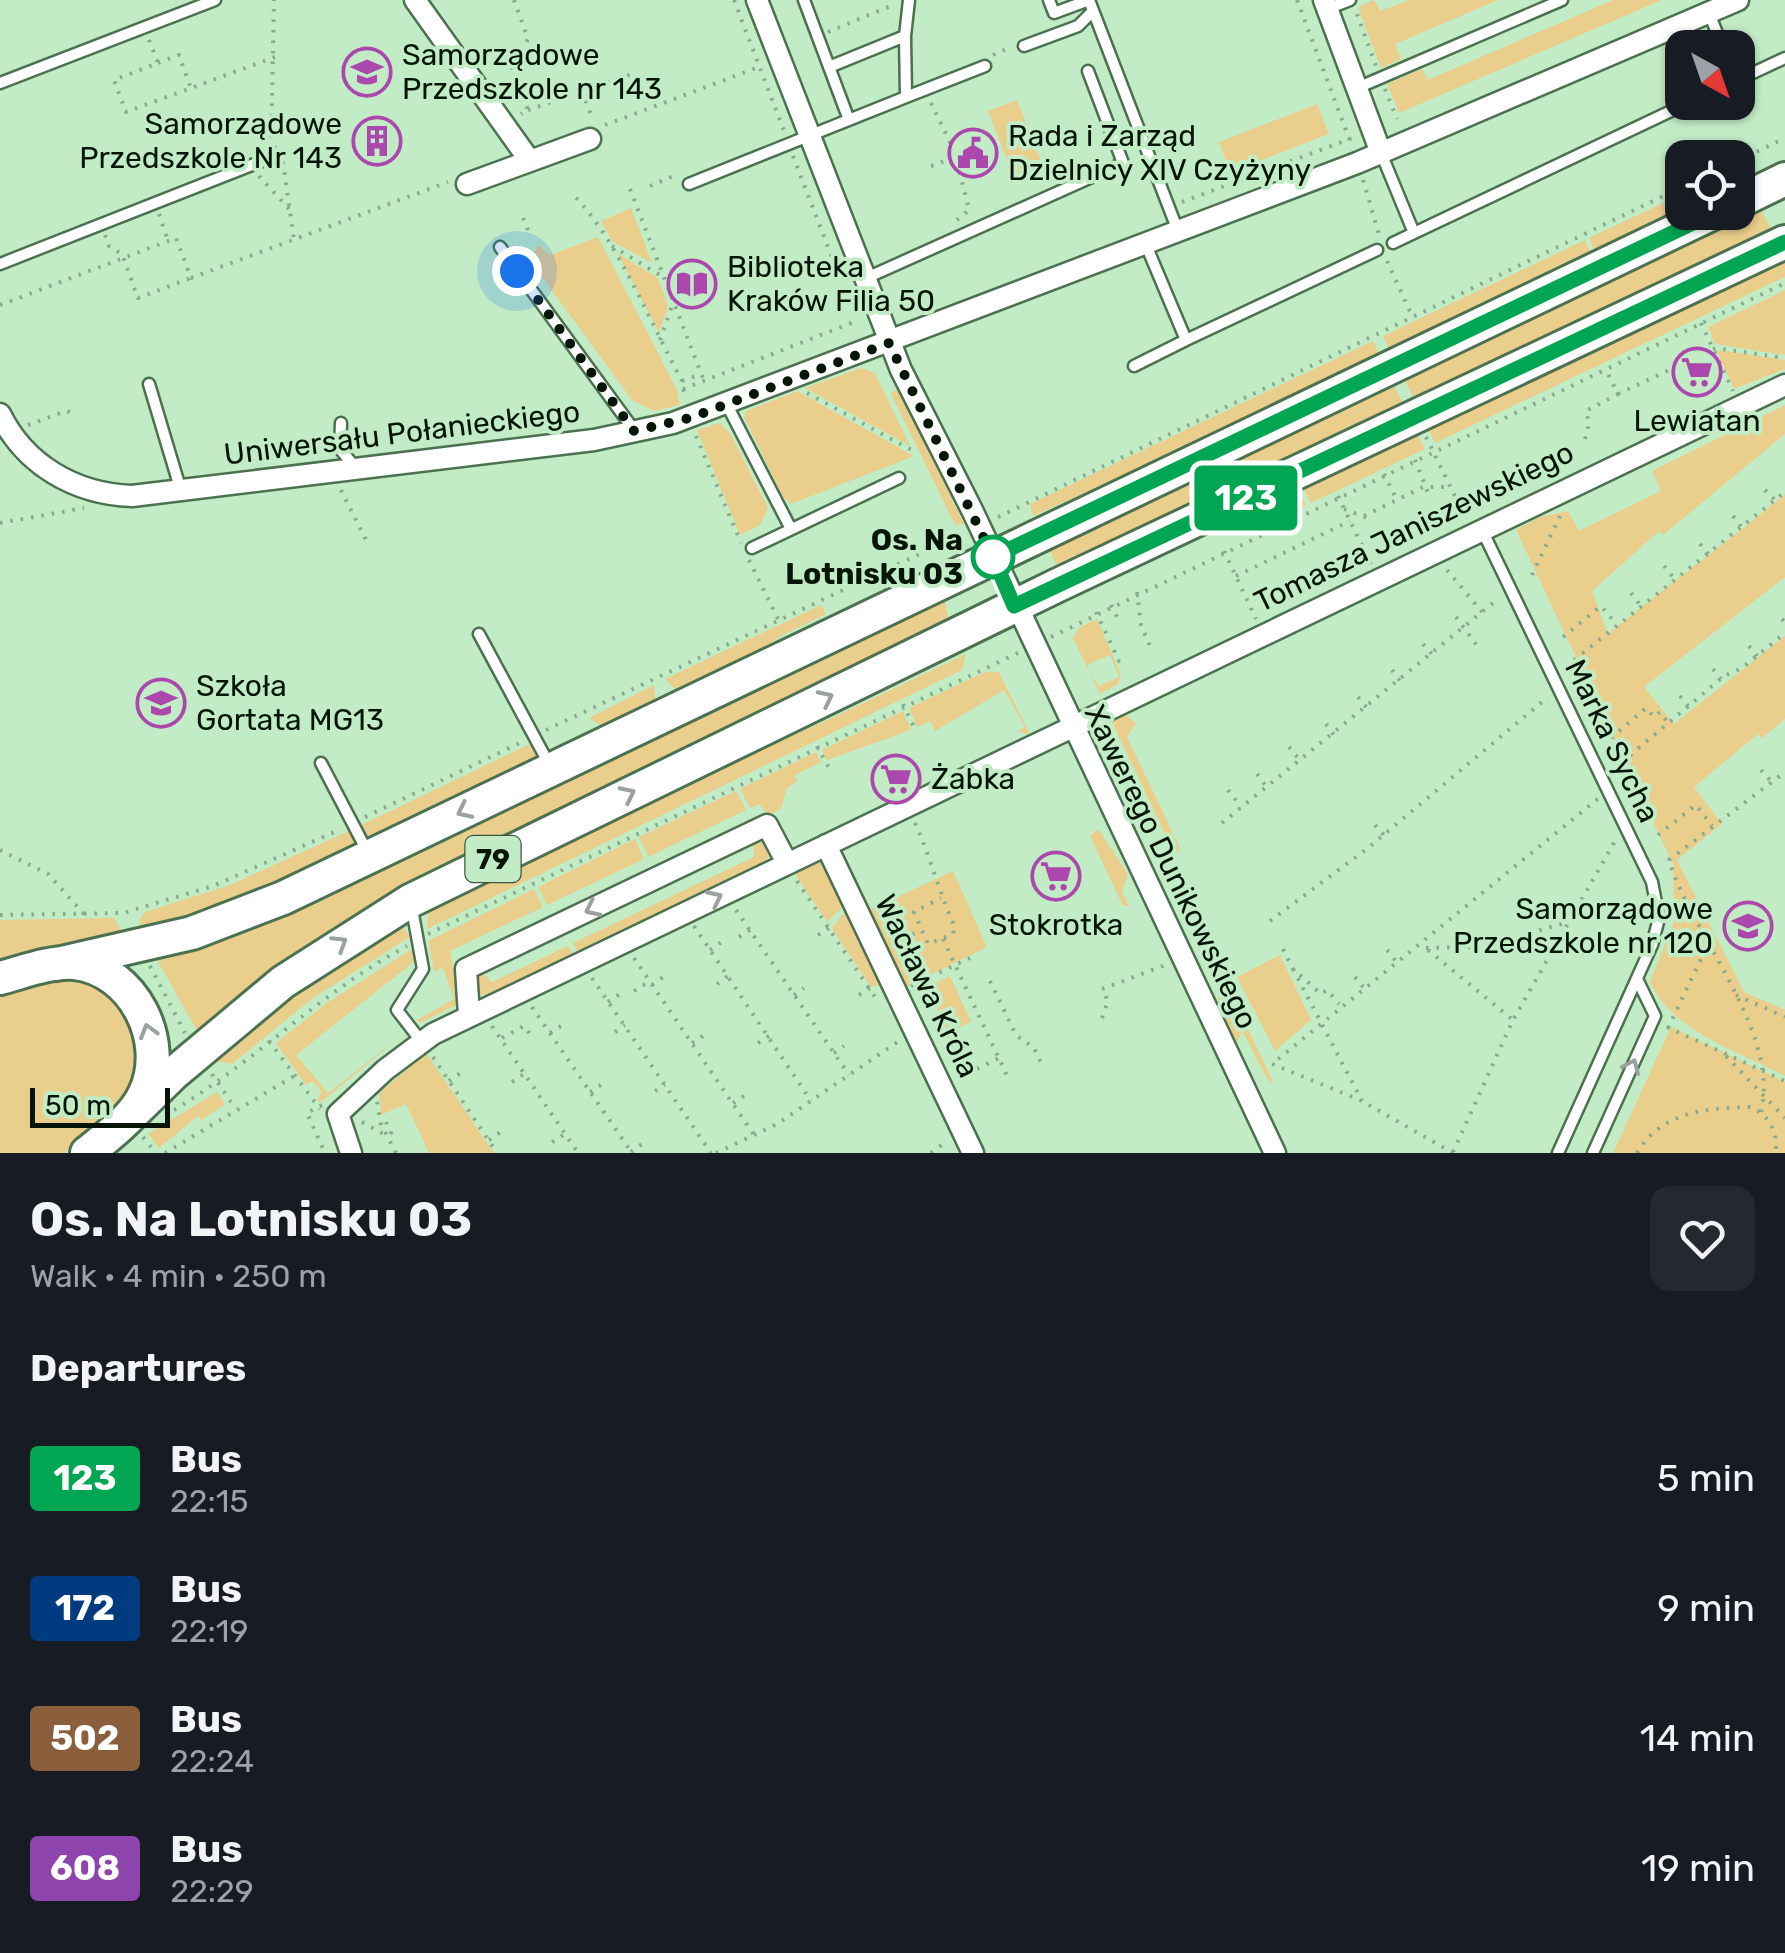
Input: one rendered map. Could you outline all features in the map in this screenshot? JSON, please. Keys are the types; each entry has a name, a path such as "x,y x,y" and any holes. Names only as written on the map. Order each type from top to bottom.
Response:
{"main road":[{"path":"1755,194 1785,179"},
{"name":"79","path":"0,978 214,926 370,857 1678,230"},
{"name":"79","path":"87,1153 135,1133 172,1074 283,982 410,901 1014,606 1785,242"},
{"path":"57,964 82,964 106,976 129,994 145,1017 153,1048 152,1071 135,1133"}],"street":[{"path":"415,0 530,161"},
{"name":"Xawerego Dunikowskiego","path":"757,0 889,343 1275,1153"},
{"name":"Uniwersału Połanieckiego","path":"0,414 29,457 80,485 118,495 182,492 594,440 634,431 727,406 1146,245 1381,153 1738,0"},
{"path":"1326,4 1381,153"},
{"path":"467,184 590,139"},
{"name":"Tomasza Janiszewskiego","path":"338,1114 421,1041 475,1012 1785,385"},
{"path":"475,1012 466,970 625,893 767,825 786,863"},
{"name":"Wacława Króla","path":"826,845 877,951 887,997 942,1088 974,1153"},
{"path":"338,1114 351,1153"}],"lane":[{"path":"0,83 215,0"},
{"path":"804,0 849,120"},
{"path":"906,97 907,0"},
{"path":"1048,0 1054,14 1090,4"},
{"path":"1326,4 1351,0"},
{"path":"1356,88 1562,0"},
{"path":"1024,46 1078,26 1090,4"},
{"path":"1090,4 1178,232"},
{"path":"829,67 905,36"},
{"path":"1755,72 1785,58"},
{"path":"689,184 985,66"},
{"path":"863,279 1123,163 1088,71"},
{"path":"1393,243 1665,114"},
{"path":"1381,153 1414,232"},
{"path":"0,264 262,161"},
{"path":"1146,245 1186,340"},
{"path":"500,247 634,431"},
{"path":"1134,366 1376,250"},
{"path":"150,384 182,492"},
{"path":"727,406 790,529"},
{"path":"342,422 340,449 356,468"},
{"path":"752,548 899,478"},
{"name":"Marka Sycha","path":"1482,530 1652,882 1659,918 1637,979 1558,1153"},
{"path":"479,634 552,769"},
{"path":"321,763 370,857"},
{"path":"410,901 423,970 397,1010 421,1041"},
{"path":"1592,1153 1654,1016 1637,979"}],"path":[{"path":"274,0 274,147"},
{"path":"514,0 528,39 512,68 525,112 635,73"},
{"path":"734,0 786,138"},
{"path":"816,37 907,0"},
{"path":"1298,0 1349,139"},
{"path":"1351,0 1397,120"},
{"path":"144,27 158,63"},
{"path":"985,66 982,60 1020,43 1024,46"},
{"path":"190,88 178,55 114,80 126,112 274,57"},
{"path":"582,91 596,129 760,66"},
{"path":"922,90 944,123 957,156 968,210 957,216 958,225"},
{"path":"1168,208 1373,130"},
{"path":"1755,156 1785,138"},
{"path":"262,161 260,153 281,148 294,240"},
{"path":"792,152 836,268"},
{"path":"931,166 957,156"},
{"path":"249,166 290,210"},
{"path":"1360,170 1386,260 1412,316"},
{"path":"650,186 680,174"},
{"path":"101,224 109,246 124,257 138,298 454,180 467,184"},
{"path":"630,189 704,380"},
{"path":"993,519 1665,195"},
{"path":"576,198 590,212 682,381 687,409"},
{"path":"154,203 168,240"},
{"path":"523,218 530,236"},
{"path":"0,305 176,238 190,278"},
{"path":"608,244 666,279"},
{"path":"1049,637 1252,534 1785,283"},
{"path":"660,340 674,300"},
{"path":"683,389 854,322"},
{"path":"1701,323 1740,406"},
{"path":"1585,439 1590,424 1586,411 1713,349 1785,358"},
{"path":"1606,368 1618,394"},
{"path":"682,381 702,374"},
{"path":"799,388 916,454"},
{"path":"19,429 66,411 76,414"},
{"path":"693,429 718,497 778,619"},
{"path":"1433,451 1456,498 1465,495"},
{"path":"1415,460 1428,491"},
{"path":"1384,474 1398,500"},
{"path":"1364,516 1398,500 1451,486"},
{"path":"1766,490 1775,500"},
{"path":"1574,660 1785,492"},
{"path":"343,493 368,544"},
{"path":"1338,496 1378,578"},
{"path":"1532,575 1566,502"},
{"path":"1019,504 1026,520"},
{"path":"0,523 86,508"},
{"path":"1344,509 1373,520"},
{"path":"1734,516 1742,528"},
{"path":"1236,576 1350,521"},
{"path":"539,733 825,599 930,545 966,532"},
{"path":"1700,544 1709,555"},
{"path":"930,545 936,557"},
{"path":"1224,551 1262,633"},
{"path":"1438,560 1482,612"},
{"path":"1664,566 1673,578"},
{"path":"1137,592 1141,625 1150,646"},
{"path":"1631,593 1640,604"},
{"path":"1222,823 1502,596"},
{"path":"1111,605 1118,619"},
{"path":"1563,637 1601,606 1616,624"},
{"path":"1096,612 1119,661 1127,658"},
{"path":"1456,617 1478,647"},
{"path":"1622,762 1721,678 1757,656 1785,632"},
{"path":"1424,644 1432,654"},
{"path":"1749,646 1757,656"},
{"path":"428,935 1017,652"},
{"path":"1713,669 1721,678"},
{"path":"1392,670 1400,681"},
{"path":"1270,922 1384,835 1548,696"},
{"path":"1680,696 1688,706"},
{"path":"1358,698 1368,708"},
{"path":"903,704 915,729"},
{"path":"1611,738 1646,708 1654,718 1660,712 1668,723"},
{"path":"1508,716 1514,725"},
{"path":"1326,724 1334,736"},
{"path":"356,821 531,737"},
{"path":"1475,744 1482,752"},
{"path":"816,746 828,768"},
{"path":"1290,747 1300,760"},
{"path":"1442,770 1450,780"},
{"path":"1761,770 1770,780"},
{"path":"1761,1112 1765,1072 1736,994 1669,860 1785,772"},
{"path":"1257,774 1267,786"},
{"path":"1228,790 1241,808"},
{"path":"1408,798 1417,807"},
{"path":"1599,798 1432,935 1395,960 1272,1064 1362,1100 1452,1153 1513,1020 1618,837"},
{"path":"1732,801 1736,807"},
{"path":"1658,836 1696,805 1712,826"},
{"path":"1559,820 1564,826"},
{"path":"914,823 955,927 953,934 928,944 914,912 941,898"},
{"path":"0,915 123,913 202,890 348,825"},
{"path":"1375,825 1384,835"},
{"path":"1524,845 1530,854"},
{"path":"0,850 48,874 84,914"},
{"path":"786,863 869,988 887,997 970,958"},
{"path":"1493,870 1500,879"},
{"path":"724,893 849,1075"},
{"path":"1458,899 1464,908"},
{"path":"685,912 811,1101"},
{"path":"818,935 837,915"},
{"path":"1426,948 1478,947 1569,922"},
{"path":"1424,926 1432,935"},
{"path":"754,936 764,929"},
{"path":"739,938 750,930"},
{"path":"877,951 920,930"},
{"path":"943,939 1008,1080"},
{"path":"710,950 725,940"},
{"path":"623,941 754,1135"},
{"path":"1710,942 1668,1028 1785,1081"},
{"path":"170,1113 219,1083 320,1000 412,943"},
{"path":"1193,952 1213,943"},
{"path":"1420,944 1513,1020"},
{"path":"1283,949 1362,1100"},
{"path":"1386,950 1395,960"},
{"path":"145,957 192,1046"},
{"path":"581,962 714,1153 754,1135 811,1101 903,1039 894,1026"},
{"path":"1293,970 1321,994 1327,990 1340,1005"},
{"path":"1102,1018 1108,1001 1102,989 1150,972"},
{"path":"718,984 728,976"},
{"path":"634,991 663,977"},
{"path":"1354,977 1363,987"},
{"path":"990,980 1016,1035 1034,1048 1042,1065"},
{"path":"1304,991 1316,986"},
{"path":"794,994 804,988"},
{"path":"859,995 869,988"},
{"path":"521,990 631,1152 642,1144"},
{"path":"608,1002 623,992"},
{"path":"1736,994 1785,1016"},
{"path":"475,1012 501,1038 578,1153"},
{"path":"615,1032 624,1025"},
{"path":"501,1038 524,1026 532,1039 561,1026"},
{"path":"692,1043 703,1036"},
{"path":"758,1044 768,1036"},
{"path":"421,1041 497,1153"},
{"path":"269,1042 318,1108 387,1136"},
{"path":"834,1053 844,1046"},
{"path":"1725,1055 1785,1118"},
{"path":"942,1088 998,1058"},
{"path":"448,1081 462,1072"},
{"path":"512,1082 524,1074"},
{"path":"165,1153 294,1076"},
{"path":"219,1083 235,1108"},
{"path":"590,1092 601,1085"},
{"path":"656,1092 665,1085"},
{"path":"375,1092 396,1153"},
{"path":"732,1103 744,1096"},
{"path":"1637,1153 1650,1133 1676,1118 1737,1108 1761,1112 1775,1132 1775,1153"},
{"path":"488,1140 502,1132"},
{"path":"135,1133 156,1153"},
{"path":"552,1142 565,1134"},
{"path":"178,1144 182,1153"}],"shaded area":[{"path":"1374,0 1380,11 1410,0 1498,0 1395,44 1401,59 1381,68 1358,7"},
{"path":"1613,0 1662,0 1399,113 1387,84 1422,69 1428,80"},
{"path":"1017,100 1043,167 1014,178 988,111"},
{"path":"1317,104 1329,134 1230,172 1219,142"},
{"path":"1665,202 1665,220 1595,252 1589,238"},
{"path":"1758,204 1774,235 1417,406 1402,374 1704,230 1755,230"},
{"path":"631,208 652,263 612,241 601,221"},
{"path":"598,237 676,388 680,405 654,411 632,400 529,259 539,245 550,255"},
{"path":"1585,240 1591,254 1390,351 1383,336"},
{"path":"617,253 658,278 668,306 659,332"},
{"path":"1785,259 1785,277 1435,443 1428,428"},
{"path":"1785,290 1785,355 1715,344 1708,327"},
{"path":"1373,341 1380,355 1300,396 1033,516 1030,504"},
{"path":"1717,352 1785,360 1785,369 1734,389"},
{"path":"861,368 875,373 910,446 805,388"},
{"path":"1391,379 1406,411 1060,573 1050,551"},
{"path":"898,388 964,524 955,525 891,394"},
{"path":"797,391 914,456 791,504 783,497 744,417 746,411"},
{"path":"1785,405 1785,434 1663,535 1659,531 1592,591 1608,634 1785,494 1785,577 1644,687 1674,724 1785,636 1785,719 1762,738 1758,734 1694,787 1722,824 1677,860 1744,992 1785,1010 1785,1076 1690,1027 1660,999 1650,982 1674,922 1673,864 1516,530 1540,517 1568,511 1579,531 1661,491 1652,471"},
{"path":"720,423 730,433 768,508 760,525 740,535 697,430"},
{"path":"1418,435 1425,449 1311,503 1304,489"},
{"path":"1299,491 1306,505 1286,515 1279,501 1275,503 1281,518 1254,530 1238,522 1268,501"},
{"path":"943,592 948,617 774,704 201,1038 154,954"},
{"path":"821,605 826,614 781,636 736,666 677,691 665,679"},
{"path":"1097,619 1121,675 1118,684 1100,694 1090,673 1099,686 1119,677 1110,655 1089,664 1088,669 1073,638 1080,627"},
{"path":"966,654 962,670 427,929 429,908 711,768 819,724"},
{"path":"985,672 999,672 1030,735 1018,731 1025,727 1004,690 935,731 930,721 917,727 909,708"},
{"path":"654,685 655,701 603,727 589,718"},
{"path":"903,711 911,730 827,760 822,750"},
{"path":"1126,715 1136,724 1127,737 1181,850 1174,854 1112,722"},
{"path":"534,742 539,758 369,839 359,826"},
{"path":"816,752 821,762 795,775 797,781 787,788 781,809 769,815 759,804 750,808 740,789"},
{"path":"736,791 746,810 648,857 639,837"},
{"path":"1098,829 1128,874 1122,892 1129,906 1123,906 1090,836"},
{"path":"351,830 357,846 226,907 141,929 139,920 145,912 230,885"},
{"path":"635,839 644,859 547,905 538,887"},
{"path":"759,840 771,853 764,864 578,953 573,943 754,857 753,842"},
{"path":"821,861 848,902 827,922 795,874"},
{"path":"953,871 987,947 906,987 869,910"},
{"path":"534,889 543,907 450,951 460,1003 420,1023 417,1020 454,999 443,968 434,971 428,941"},
{"path":"850,905 888,986 870,986 832,928"},
{"path":"114,918 123,934 0,964 0,920"},
{"path":"402,925 410,937 313,998 232,1064 216,1061 326,971"},
{"path":"568,946 574,955 488,995 477,994 475,975 481,972 492,982"},
{"path":"412,949 415,961 296,1055 328,1093 406,1032 320,1103 317,1099 322,1093 313,1081 306,1085 276,1043 328,1002"},
{"path":"1280,955 1311,1020 1275,1051 1237,977"},
{"path":"950,976 971,1022 948,1033 927,987"},
{"path":"58,979 78,980 112,998 134,1030 139,1068 119,1106 64,1153 0,1153 0,992"},
{"path":"1225,982 1272,1079 1270,1084 1242,1031 1236,1044 1224,1021 1218,997"},
{"path":"1671,1027 1785,1082 1785,1153 1613,1153"},
{"path":"426,1053 494,1153 429,1153 406,1104 381,1115 379,1093"},
{"path":"217,1092 225,1104 202,1120 198,1116 159,1148 148,1134"}],"bus line":[{"name":"123","path":"1678,230 993,557 1014,606 1785,242"}],"place":[{"name":"Samorządowe Przedszkole nr 143","path":"367,72"},
{"name":"Samorządowe Przedszkole Nr 143","path":"377,141"},
{"name":"Rada i Zarząd Dzielnicy XIV Czyżyny","path":"973,153"},
{"name":"Biblioteka Kraków Filia 50","path":"692,284"},
{"name":"Lewiatan","path":"1697,372"},
{"name":"Os. Na Lotnisku 03","path":"993,557"},
{"name":"Szkoła Gortata MG13","path":"161,703"},
{"name":"Żabka","path":"896,779"},
{"name":"Stokrotka","path":"1056,876"},
{"name":"Samorządowe Przedszkole nr 120","path":"1748,926"}],"route":[{"path":"517,271 634,431 727,406 889,343 993,557"}]}
